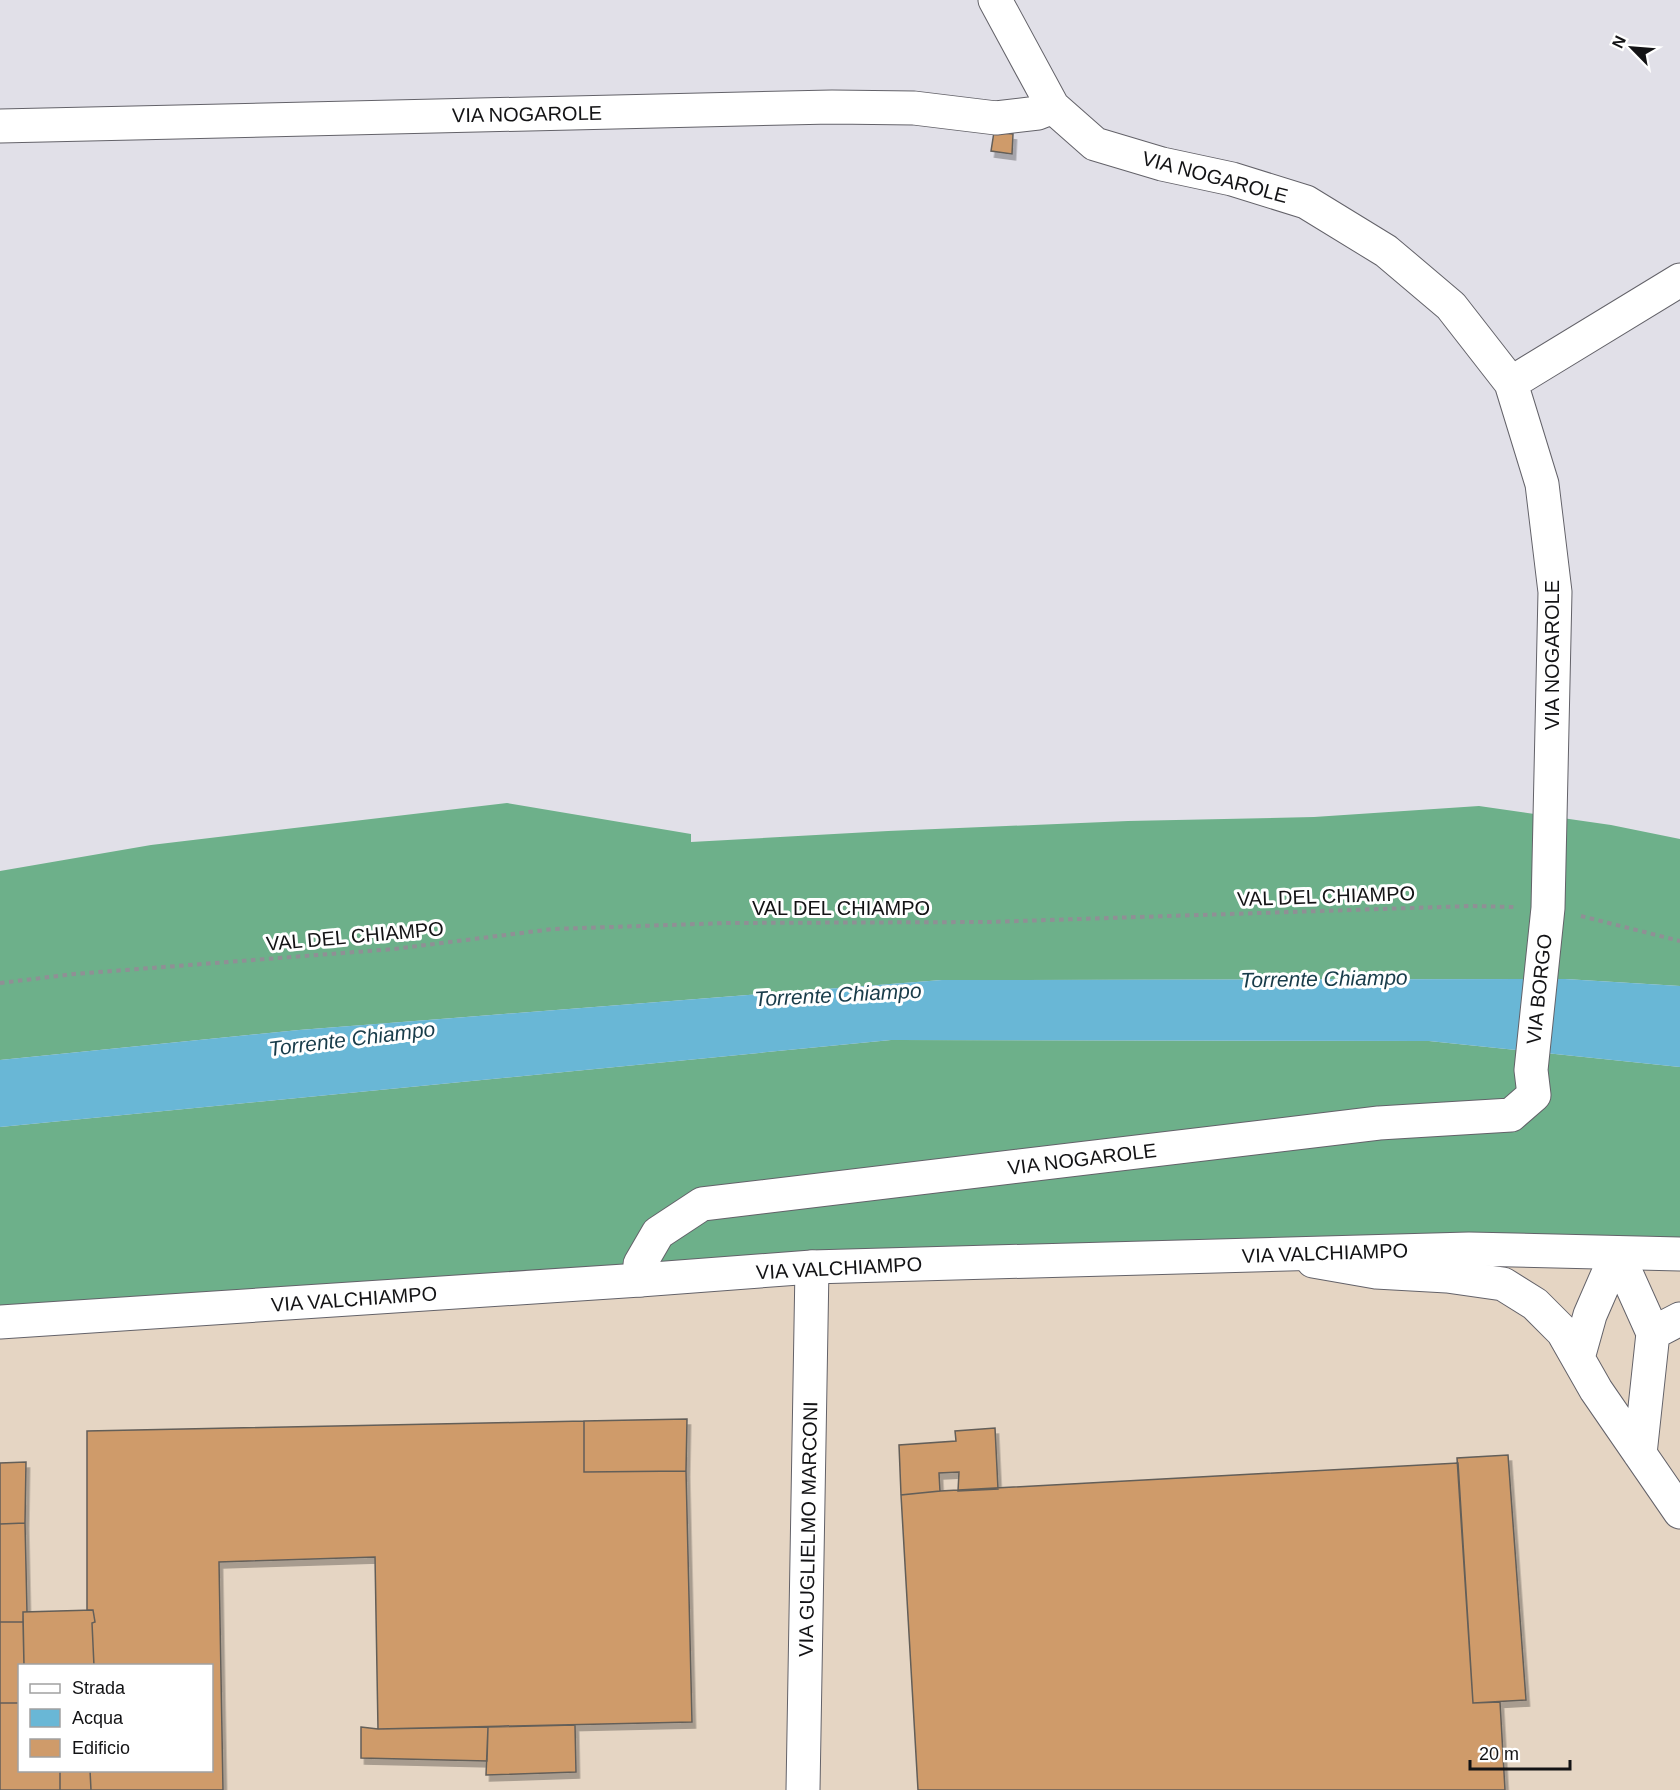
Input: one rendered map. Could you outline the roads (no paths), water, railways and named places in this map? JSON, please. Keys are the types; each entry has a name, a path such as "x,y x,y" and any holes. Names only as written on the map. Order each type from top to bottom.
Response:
{"street":[{"name":"VIA NOGAROLE","path":"995,0 1053,107 1095,144 1162,164 1232,179 1305,202 1386,251 1451,306 1511,383 1542,484 1555,592 1548,908"},
{"name":"VIA NOGAROLE","path":"0,126 832,107 914,108 996,118 1038,113 1053,107"},
{"path":"1511,383 1680,280"},
{"name":"VIA BORGO","path":"1531,1070 1548,908"},
{"name":"VIA NOGAROLE","path":"640,1280 640,1264 658,1233 702,1204 1379,1123 1511,1115 1534,1095 1531,1070"},
{"name":"VIA VALCHIAMPO","path":"0,1322 812,1267 1469,1249 1680,1254"},
{"path":"1617,1253 1666,1326 1640,1454"},
{"path":"1578,1358 1590,1315 1617,1253"},
{"path":"1274,1254 1376,1272 1447,1275 1503,1284 1535,1304 1563,1332 1596,1390 1680,1512"},
{"name":"VIA GUGLIELMO MARCONI","path":"802,1790 812,1267"}],"water":[{"name":"Torrente Chiampo","path":"1565,979 1680,986 1680,1067 1429,1041 891,1040 0,1127 0,1060 299,1030 942,980"}]}
